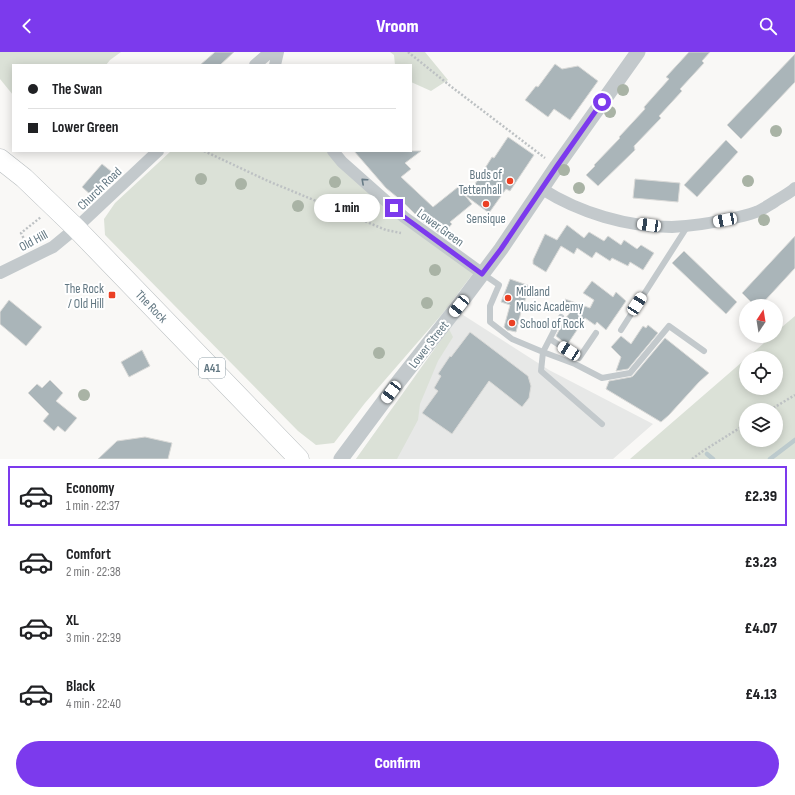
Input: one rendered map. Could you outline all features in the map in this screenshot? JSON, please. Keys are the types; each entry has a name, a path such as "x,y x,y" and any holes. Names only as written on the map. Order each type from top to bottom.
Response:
{"highway":[{"name":"The Rock","path":"0,159 24,178 76,228 299,459"}],"street":[{"path":"256,64 270,52"},
{"path":"275,64 278,52"},
{"name":"Lower Street","path":"341,459 501,249 557,166 638,52"},
{"name":"Church Road","path":"76,228 157,152"},
{"name":"Lower Green","path":"334,152 342,162 404,217 482,274"},
{"path":"542,189 555,197 593,213 620,221 649,225 688,226 736,218 757,212 795,188"},
{"name":"Old Hill","path":"0,273 53,246 76,228"}],"lane":[{"path":"621,330 688,226"},
{"path":"482,274 499,285 490,306 490,322 512,339 576,364 602,378 630,373 669,326 704,351"},
{"path":"561,317 543,352 541,371 602,424"},
{"path":"550,339 579,358 596,333"}],"path":[{"path":"408,52 453,88 557,166"},
{"path":"206,152 268,181 386,230 407,234"},
{"path":"29,249 21,233 44,214"},
{"path":"782,403 795,395"},
{"path":"692,459 739,428"}],"shaded area":[{"path":"0,52 121,52 107,64 12,64 12,94 0,79"},
{"path":"390,52 425,52 448,80 431,91 412,82 412,64 395,64 394,55"},
{"path":"170,152 328,152 343,168 475,271 443,313 365,403 334,443 316,445 298,431 105,235 104,219 115,203"},
{"path":"460,313 549,370 653,424 613,459 356,459"},
{"path":"795,316 795,459 630,459 739,365 739,395 783,395 783,351 755,351 764,343 783,343 783,326"},
{"path":"449,329 453,337 438,361 420,404 418,420 397,459 356,459"}],"building":[{"path":"215,52 234,52 221,64 201,64"},
{"path":"689,52 710,52 702,61 704,63 680,89 682,91 659,116 661,118 634,146 635,150 598,186 586,175 645,109 644,107 669,79 666,77"},
{"path":"795,54 795,82 741,139 727,125"},
{"path":"555,64 562,69 578,66 598,81 570,120 554,109 548,117 525,100 536,86 538,87"},
{"path":"508,137 534,155 510,191 506,189 489,213 466,196 483,173 492,157 494,158"},
{"path":"726,140 738,152 697,197 684,185"},
{"path":"421,151 405,163 411,169 401,177 433,207 458,187 472,204 450,222 452,224 442,235 422,221 386,188 355,152"},
{"path":"102,164 112,172 92,196 82,187"},
{"path":"635,179 680,183 678,202 633,198"},
{"path":"567,225 584,238 589,232 604,241 608,236 621,245 624,240 637,249 641,245 654,253 643,270 630,262 628,266 612,258 610,261 596,252 592,258 577,248 574,254 561,246 546,272 533,264 533,260 545,234 557,240"},
{"path":"795,236 795,268 766,299 748,299 742,293"},
{"path":"684,251 737,302 726,314 672,263"},
{"path":"510,279 530,286 516,332 507,330 504,327 510,305 501,302"},
{"path":"592,281 613,297 616,292 626,301 606,330 597,322 595,325 585,318 567,345 556,336 565,319 572,310 562,304 565,299 590,308 594,300 583,293"},
{"path":"9,300 42,327 26,346 0,324 0,312"},
{"path":"648,325 658,333 628,369 616,371 621,357 611,347 621,336 631,344 643,326 646,328"},
{"path":"470,332 528,376 531,386 529,398 522,407 489,381 452,434 422,413 438,391 434,388 441,376 438,374 450,356 451,357"},
{"path":"665,338 709,373 661,422 606,389 609,381 633,376"},
{"path":"142,350 150,366 129,377 121,362"},
{"path":"50,380 63,393 56,401 77,418 65,432 58,426 54,431 43,421 49,414 28,393 37,384 42,388"},
{"path":"145,437 172,443 168,459 98,459 117,441"}],"waterway":[{"path":"770,459 795,440"},
{"path":"707,454 713,459"}],"place":[{"name":"Buds of Tettenhall","path":"510,181"},
{"name":"Sensique","path":"486,204"},
{"name":"The Rock / Old Hill","path":"112,295"},
{"name":"Midland Music Academy","path":"508,298"},
{"name":"School of Rock","path":"512,323"}],"route":[{"path":"394,208 404,217 482,274 501,249 602,102"}]}
